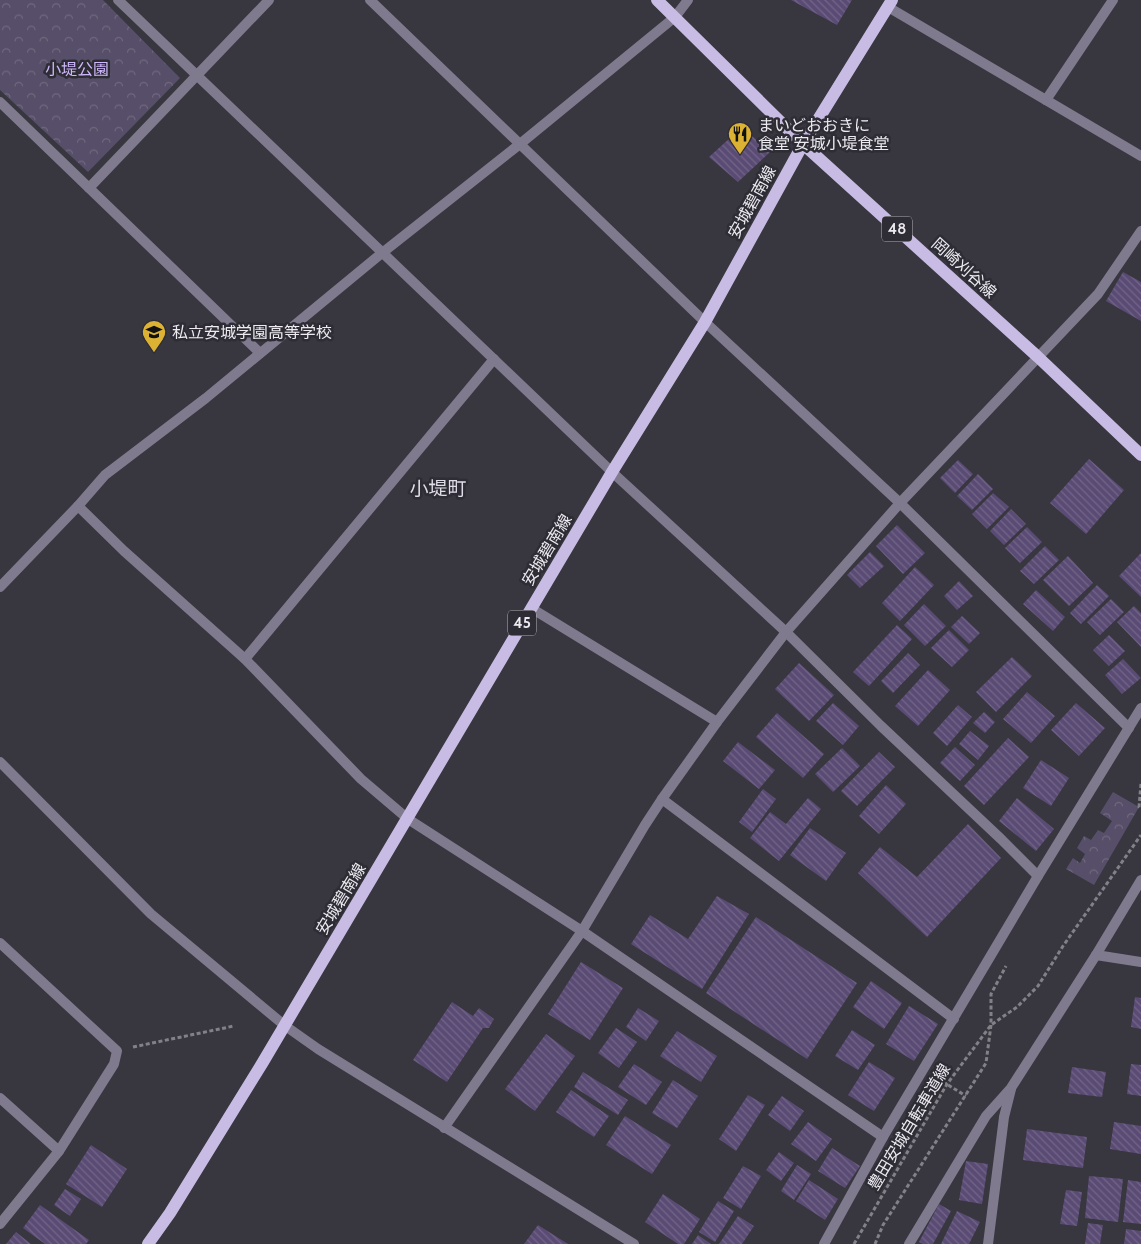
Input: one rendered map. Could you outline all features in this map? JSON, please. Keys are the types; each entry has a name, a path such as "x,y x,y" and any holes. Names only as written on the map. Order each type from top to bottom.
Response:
{"main road":[{"name":"岡崎刈谷線","path":"657,0 803,144 1038,357 1141,455"},
{"name":"安城碧南線","path":"148,1244 170,1213 264,1062 284,1025 308,988 612,472 705,322 803,144 890,3"}],"street":[{"path":"118,0 612,472 786,632 1038,876"},
{"path":"89,188 268,0"},
{"path":"370,0 705,322 900,502 1129,728"},
{"path":"0,587 106,475 206,398 382,253 520,144 675,17 688,0"},
{"path":"1046,100 1112,0"},
{"path":"890,3 1046,100 1141,156"},
{"path":"0,102 260,353"},
{"path":"444,1128 582,931 662,799 717,722 786,632 900,502 1098,294 1141,231"},
{"path":"245,659 494,359"},
{"path":"78,506 124,551 245,659 362,779 408,819 582,931 883,1137"},
{"path":"531,608 717,722"},
{"path":"824,1244 883,1137 1038,876 1141,708"},
{"path":"0,762 151,914 284,1025 318,1049 444,1128 634,1244"},
{"path":"662,799 954,1019"},
{"path":"909,1244 986,1116 1011,1088 1096,955 1141,880"},
{"path":"0,943 118,1051 114,1064 59,1151 0,1224"},
{"path":"1096,955 1141,962"},
{"path":"988,1244 1004,1117 1011,1088"},
{"path":"0,1098 59,1151"}],"path":[{"path":"1141,784 1139,808 1141,808"},
{"name":"豊田安城自転車道線","path":"854,1244 947,1084 990,1025 1017,1007 1038,986 1063,946 1141,835"},
{"name":"豊田安城自転車道線","path":"875,1244 883,1225 986,1063 991,994 1009,961"},
{"path":"118,1051 234,1026"},
{"path":"947,1063 940,1080 966,1096"}],"green space":[{"name":"小堤公園","path":"0,0 103,0 180,78 88,172 0,90"},
{"path":"1113,792 1139,807 1094,885 1066,869 1073,858 1080,863 1085,854 1077,848 1084,836 1091,840 1098,830 1104,833 1112,821 1100,813"}],"building":[{"path":"791,0 852,0 837,25"},
{"name":"まいどおおきに 食堂 安城小堤食堂","path":"742,127 770,152 738,182 709,157"},
{"path":"1123,272 1141,282 1141,321 1106,301"},
{"path":"1089,459 1124,490 1086,534 1050,503"},
{"path":"958,460 973,474 955,493 940,478"},
{"path":"978,474 993,489 972,510 957,496"},
{"path":"993,493 1009,507 987,529 972,514"},
{"path":"1011,509 1026,524 1004,545 990,531"},
{"path":"897,525 925,553 903,574 876,546"},
{"path":"1027,527 1042,542 1020,563 1005,548"},
{"path":"1045,546 1059,560 1034,584 1020,571"},
{"path":"870,552 884,566 860,588 847,575"},
{"path":"1141,553 1141,597 1119,576"},
{"path":"1068,556 1093,583 1069,606 1043,580"},
{"path":"915,567 934,585 900,621 882,603"},
{"path":"959,581 973,596 957,610 944,596"},
{"path":"1097,585 1109,596 1081,624 1070,613"},
{"path":"1036,590 1065,617 1053,631 1023,604"},
{"path":"1111,599 1124,612 1100,635 1087,622"},
{"path":"924,604 946,626 925,646 904,625"},
{"path":"1134,606 1141,613 1141,647 1117,622"},
{"path":"962,616 980,633 969,644 951,627"},
{"path":"897,625 912,639 869,686 853,672"},
{"path":"949,630 969,650 952,667 931,648"},
{"path":"1109,635 1125,651 1109,666 1093,650"},
{"path":"908,653 920,665 893,693 881,681"},
{"path":"1012,657 1032,676 996,712 976,692"},
{"path":"1123,659 1141,678 1122,694 1105,675"},
{"path":"799,663 834,695 809,721 775,689"},
{"path":"928,670 950,690 918,726 895,706"},
{"path":"1027,692 1055,716 1031,743 1003,719"},
{"path":"833,703 859,726 843,745 816,721"},
{"path":"1076,703 1105,728 1079,756 1051,730"},
{"path":"958,705 972,717 947,746 933,733"},
{"path":"984,712 995,722 985,733 973,723"},
{"path":"777,713 824,754 803,778 756,737"},
{"path":"970,731 989,746 978,760 959,744"},
{"path":"1008,738 1029,757 984,805 964,786"},
{"path":"738,742 775,770 759,789 723,761"},
{"path":"955,747 975,765 960,781 940,763"},
{"path":"842,748 860,766 833,792 815,774"},
{"path":"879,752 895,767 857,806 841,791"},
{"path":"1041,760 1069,778 1051,806 1023,788"},
{"path":"886,785 906,804 879,834 859,816"},
{"path":"763,789 776,799 752,832 739,822"},
{"path":"808,798 821,809 779,861 750,838 770,812 786,824"},
{"path":"1017,798 1054,829 1036,851 999,821"},
{"path":"968,824 1001,858 927,937 858,873 880,847 917,877"},
{"path":"810,828 846,853 826,881 790,855"},
{"path":"717,896 749,914 702,989 631,944 650,915 688,939"},
{"path":"756,917 857,983 807,1059 706,993"},
{"path":"581,962 623,988 590,1040 548,1014"},
{"path":"871,981 902,1003 884,1029 853,1007"},
{"path":"1135,997 1141,998 1141,1029 1131,1027"},
{"path":"452,1002 473,1016 479,1008 494,1019 489,1028 483,1028 447,1082 413,1060"},
{"path":"909,1006 938,1024 914,1061 886,1044"},
{"path":"638,1008 659,1021 646,1041 626,1027"},
{"path":"616,1028 637,1042 619,1068 598,1053"},
{"path":"852,1030 875,1045 858,1070 835,1056"},
{"path":"677,1031 717,1056 701,1082 660,1056"},
{"path":"546,1034 575,1056 535,1111 505,1089"},
{"path":"869,1062 895,1078 874,1111 848,1095"},
{"path":"634,1064 662,1082 646,1105 618,1087"},
{"path":"1131,1064 1141,1065 1141,1096 1127,1094"},
{"path":"1072,1067 1106,1072 1102,1097 1068,1093"},
{"path":"583,1072 628,1100 618,1115 574,1087"},
{"path":"673,1080 698,1096 677,1128 652,1113"},
{"path":"571,1090 609,1116 594,1137 556,1112"},
{"path":"748,1095 765,1105 736,1151 719,1139"},
{"path":"782,1096 804,1111 790,1131 768,1115"},
{"path":"625,1116 671,1145 652,1174 606,1145"},
{"path":"808,1122 832,1139 816,1161 791,1144"},
{"path":"1114,1122 1141,1126 1141,1154 1110,1149"},
{"path":"1027,1129 1087,1137 1083,1168 1023,1160"},
{"path":"91,1145 127,1169 102,1207 66,1184"},
{"path":"832,1148 860,1166 845,1188 818,1171"},
{"path":"779,1152 794,1163 781,1181 766,1170"},
{"path":"966,1161 988,1164 982,1204 959,1200"},
{"path":"797,1165 811,1174 794,1200 781,1191"},
{"path":"743,1166 761,1176 741,1209 723,1198"},
{"path":"1089,1176 1123,1179 1118,1222 1085,1218"},
{"path":"809,1180 838,1199 825,1220 796,1201"},
{"path":"1128,1180 1141,1182 1141,1224 1123,1222"},
{"path":"65,1189 81,1199 70,1216 54,1205"},
{"path":"1066,1190 1082,1192 1077,1226 1060,1224"},
{"path":"663,1194 700,1219 684,1244 678,1244 645,1222"},
{"path":"718,1201 734,1211 715,1242 699,1232"},
{"path":"939,1204 951,1211 933,1244 923,1244 919,1242"},
{"path":"40,1205 89,1240 86,1244 45,1244 23,1228"},
{"path":"957,1211 980,1222 969,1244 941,1244"},
{"path":"738,1216 754,1226 742,1244 719,1244"},
{"path":"1088,1223 1103,1225 1100,1244 1085,1244"},
{"path":"538,1225 568,1244 524,1244"},
{"path":"1126,1229 1141,1231 1141,1244 1124,1244"},
{"path":"16,1232 31,1244 6,1244"},
{"path":"698,1235 711,1244 692,1244"}],"place":[{"name":"まいどおおきに 食堂 安城小堤食堂","path":"740,155"},
{"name":"私立安城学園高等学校","path":"154,353"}],"district":[{"name":"小堤町","path":"438,488"}]}
